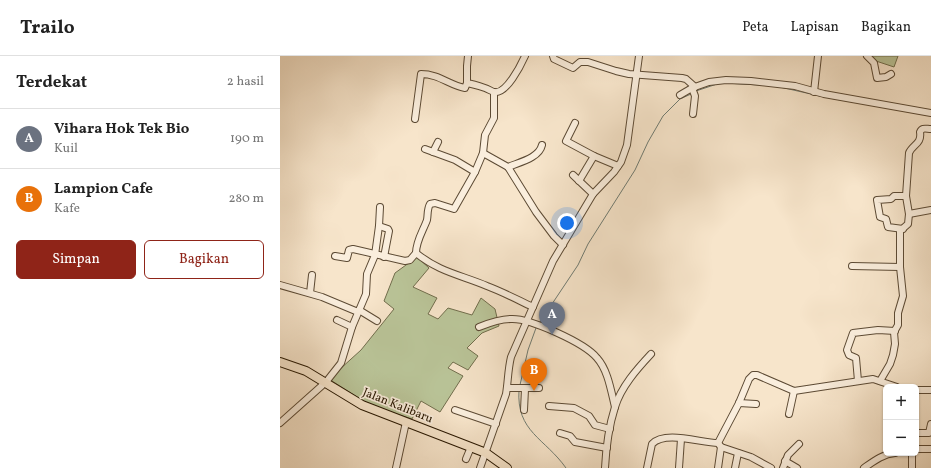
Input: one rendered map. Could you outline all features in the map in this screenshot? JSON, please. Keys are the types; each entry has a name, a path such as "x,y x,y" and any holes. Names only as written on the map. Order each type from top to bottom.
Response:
{"main road":[{"name":"Jalan Kalibaru","path":"280,362 306,371 362,405 486,453 507,468"}],"street":[{"path":"415,119 421,74 439,77 465,88 467,83 468,56"},
{"path":"467,83 483,87 494,92 501,91 505,88 526,56"},
{"path":"553,56 554,59 573,68 580,62 588,62 616,71 686,79 694,89 693,114"},
{"path":"480,468 510,388 508,367 511,357 553,261 593,194 614,172 621,162 627,145 639,56"},
{"path":"814,92 818,56"},
{"path":"866,56 874,63 877,78 886,78 891,74"},
{"path":"680,95 709,82 726,80 779,83 814,92 931,113"},
{"path":"335,256 346,258 348,251 351,249 407,261 416,254 417,244 427,218 430,204 435,203 454,209 475,172 483,153 485,135 494,118 494,92"},
{"path":"575,123 566,142 618,166"},
{"path":"880,381 890,364 895,344 895,331 898,326 898,313 903,296 900,267 900,231 908,224 909,214 906,196 910,152 912,148 917,145 921,130 925,128 931,129"},
{"path":"433,152 438,142"},
{"path":"508,167 538,154 542,145"},
{"path":"425,149 455,160 475,172"},
{"path":"483,153 508,167 536,212 554,236 563,245"},
{"path":"579,181 594,156"},
{"path":"573,175 593,194"},
{"path":"903,229 888,227 886,219 880,217 877,200 891,199 894,196 906,196"},
{"path":"280,423 326,382 341,363 352,327 366,294 367,274 374,255 379,226 380,207"},
{"path":"909,214 931,210"},
{"path":"379,226 388,229 389,231 384,257"},
{"path":"416,254 441,269 487,285 533,307"},
{"path":"852,266 900,267"},
{"path":"310,293 312,275"},
{"path":"280,285 322,297 358,311 377,321"},
{"path":"479,327 500,320 512,319 528,321 558,332 589,349 597,358 608,378 615,407"},
{"path":"337,320 352,327"},
{"path":"858,381 856,358 849,355 847,350 853,333 878,330 895,331"},
{"path":"605,468 610,429 615,407 631,376 651,354"},
{"path":"718,468 720,445 748,379 754,376 758,375 794,390 873,379 888,384"},
{"path":"510,388 539,388"},
{"path":"523,389 524,410"},
{"path":"789,414 794,390"},
{"path":"919,390 931,390"},
{"path":"739,403 756,404"},
{"path":"549,406 574,408 589,416 595,425 610,429"},
{"path":"455,410 496,424"},
{"path":"396,468 406,422"},
{"path":"919,434 929,433 931,424"},
{"path":"560,433 570,436 575,442 607,448"},
{"path":"647,468 651,448 655,441 660,439 682,439 720,445 751,457 771,468"},
{"path":"679,468 682,439"},
{"path":"783,468 785,460 791,450 798,444"},
{"path":"466,459 470,447"},
{"path":"919,449 931,449"},
{"path":"735,468 738,453"},
{"path":"864,468 883,456"},
{"path":"912,456 912,468"},
{"path":"785,460 797,468"}],"green space":[{"path":"871,56 898,56 894,67 870,59"},
{"path":"417,257 429,268 413,287 437,298 428,314 438,319 448,308 472,315 481,298 495,309 499,326 482,333 467,348 478,356 468,370 453,362 448,368 463,376 440,412 421,401 412,419 371,406 329,379 361,350 394,309 384,301 395,273"}],"waterway":[{"path":"726,83 759,85"},
{"path":"696,91 717,84"},
{"path":"780,87 824,97"},
{"path":"540,322 578,265 588,244 635,170 648,142 663,116 680,99 691,94"},
{"path":"829,98 853,102"},
{"path":"520,385 528,350 536,328"},
{"path":"519,390 519,404 522,416 527,425 566,468"}],"place":[{"name":"Vihara Hok Tek Bio","path":"552,335"},
{"name":"Lampion Cafe","path":"534,391"}]}
